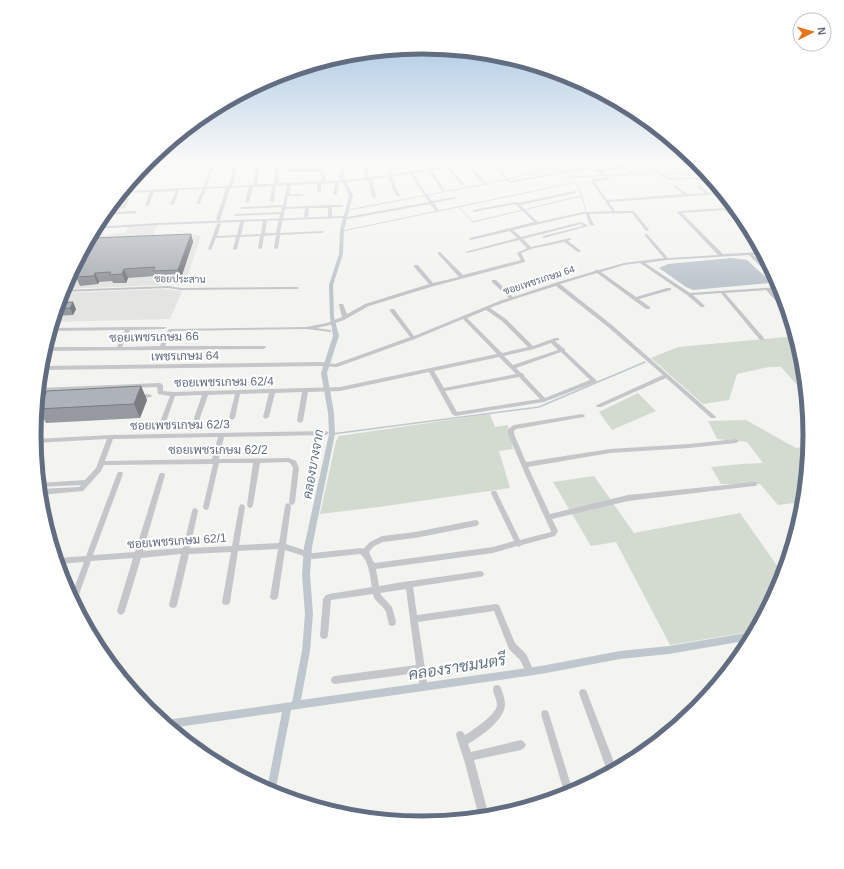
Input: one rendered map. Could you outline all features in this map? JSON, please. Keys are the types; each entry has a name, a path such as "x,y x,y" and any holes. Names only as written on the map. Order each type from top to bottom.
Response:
{"street":[{"path":"117,207 124,207 125,204"},
{"path":"210,249 224,204"},
{"path":"276,248 285,204"},
{"path":"348,218 423,204"},
{"path":"432,204 438,210"},
{"path":"474,211 507,204"},
{"path":"518,204 537,223"},
{"path":"608,204 614,212"},
{"path":"330,206 330,217"},
{"path":"242,208 342,206"},
{"path":"306,217 307,207"},
{"path":"721,255 679,212 722,209 727,210 734,216"},
{"path":"112,213 135,212"},
{"path":"471,239 585,213 633,212 646,233 667,259"},
{"path":"585,213 592,225"},
{"path":"236,215 282,216"},
{"path":"236,249 242,222"},
{"path":"260,248 265,222"},
{"path":"467,252 582,223 587,226 544,237"},
{"path":"511,230 530,248"},
{"path":"214,237 322,232"},
{"path":"306,328 328,324 344,318 367,305 432,285 523,261 519,253 530,248 570,239"},
{"path":"564,240 579,251"},
{"path":"440,253 462,277"},
{"name":"ซอยเพชรเกษม 64","path":"330,367 413,338 512,299 597,271 624,264 667,259 757,253"},
{"path":"750,254 765,269"},
{"path":"641,262 689,294 703,306"},
{"path":"416,266 432,285"},
{"path":"597,271 648,308"},
{"path":"494,281 512,299"},
{"path":"557,284 643,355 713,417"},
{"name":"ซอยประสาน","path":"69,291 168,287 181,289 298,288"},
{"path":"636,299 669,289"},
{"path":"689,294 774,289"},
{"path":"767,290 779,301"},
{"path":"722,293 762,339"},
{"path":"341,304 344,318"},
{"path":"487,308 504,320 532,348"},
{"path":"392,310 413,338"},
{"path":"464,317 522,375 544,400"},
{"path":"119,347 128,328"},
{"path":"56,330 164,328"},
{"path":"162,347 170,330 306,328 329,331"},
{"name":"ซอยเพชรเกษม 62/4","path":"44,390 160,385 161,394 333,390 532,348 555,340 563,350"},
{"name":"ซอยเพชรเกษม 66","path":"51,349 263,346"},
{"path":"431,370 455,414 544,400 594,380 563,350 513,367"},
{"name":"เพชรเกษม 64","path":"47,368 320,364 330,367"},
{"path":"442,390 522,375"},
{"path":"599,406 666,376"},
{"path":"300,421 305,391"},
{"path":"232,418 238,392"},
{"path":"266,417 272,392"},
{"path":"196,421 206,393"},
{"path":"163,422 173,394"},
{"path":"127,398 149,396"},
{"path":"43,402 60,401"},
{"path":"372,565 493,550 552,534 555,531 533,486 511,434 511,430 514,427 582,416"},
{"name":"ซอยเพชรเกษม 62/3","path":"41,441 111,437 326,433"},
{"path":"206,507 222,435"},
{"path":"45,492 81,489 102,463 111,437"},
{"path":"524,465 610,451 736,441"},
{"path":"250,504 258,460"},
{"name":"ซอยเพชรเกษม 62/2","path":"102,463 289,460 294,463 296,468 282,546"},
{"path":"76,593 120,474"},
{"path":"121,611 162,475"},
{"path":"44,484 87,482"},
{"path":"65,490 67,483"},
{"path":"549,517 628,498 754,484"},
{"path":"494,493 519,544"},
{"path":"226,602 242,507"},
{"path":"173,605 195,511"},
{"path":"392,622 390,609 376,597 372,565 364,552 372,544 382,539 415,535 476,523"},
{"path":"274,598 282,546"},
{"name":"ซอยเพชรเกษม 62/1","path":"62,561 186,551 282,546 313,556 364,552"},
{"path":"324,635 327,599 329,597 480,574"},
{"path":"408,584 423,682"},
{"path":"414,618 496,607 512,646 523,657 528,667"},
{"path":"335,680 421,668"},
{"path":"482,810 468,757 461,739 482,730 500,710 501,705 497,689"},
{"path":"583,692 610,765"},
{"path":"545,714 566,787"},
{"path":"468,757 521,746"}],"shaded area":[{"path":"157,225 152,238 201,235 185,284 70,289 80,266 97,236 126,232 128,227"},
{"path":"732,258 747,260 768,279 769,283 693,290 686,287 659,268 668,264"},
{"path":"165,289 182,291 170,319 58,322 69,293"},
{"path":"790,337 796,360 800,389 781,367 769,367 737,374 729,400 703,404 651,358 678,347"},
{"path":"638,393 656,411 612,430 599,412"},
{"path":"490,414 495,427 508,425 513,449 499,451 510,488 320,514 336,441 339,436"},
{"path":"746,420 796,448 802,447 797,503 778,505 760,484 721,484 711,467 763,463 747,442 717,439 708,421"},
{"path":"594,476 634,533 740,513 779,568 764,603 748,632 670,645 616,542 591,546 553,482"}],"building":[{"path":"191,234 178,270 153,271 155,267 124,269 122,274 109,275 111,272 95,273 94,276 76,277 96,238"},
{"path":"73,302 70,308 62,309 65,303"},
{"path":"141,386 134,404 42,409 43,399 47,391"}],"waterway":[{"name":"คลองบางจาก","path":"345,217 349,204"},
{"path":"348,210 382,204"},
{"path":"342,231 474,204"},
{"path":"459,207 473,222 550,204"},
{"path":"584,204 588,219"},
{"path":"102,228 345,217"},
{"name":"คลองบางจาก","path":"296,705 306,651 309,614 306,574 308,547 332,434 331,413 324,373 336,336 332,317 331,285 341,254 342,230 345,217"},
{"path":"332,434 539,407 645,362"},
{"name":"คลองราชมนตรี","path":"173,723 541,670 620,655 669,650 744,637"},
{"name":"คลองบางจาก","path":"272,784 287,707"}]}
